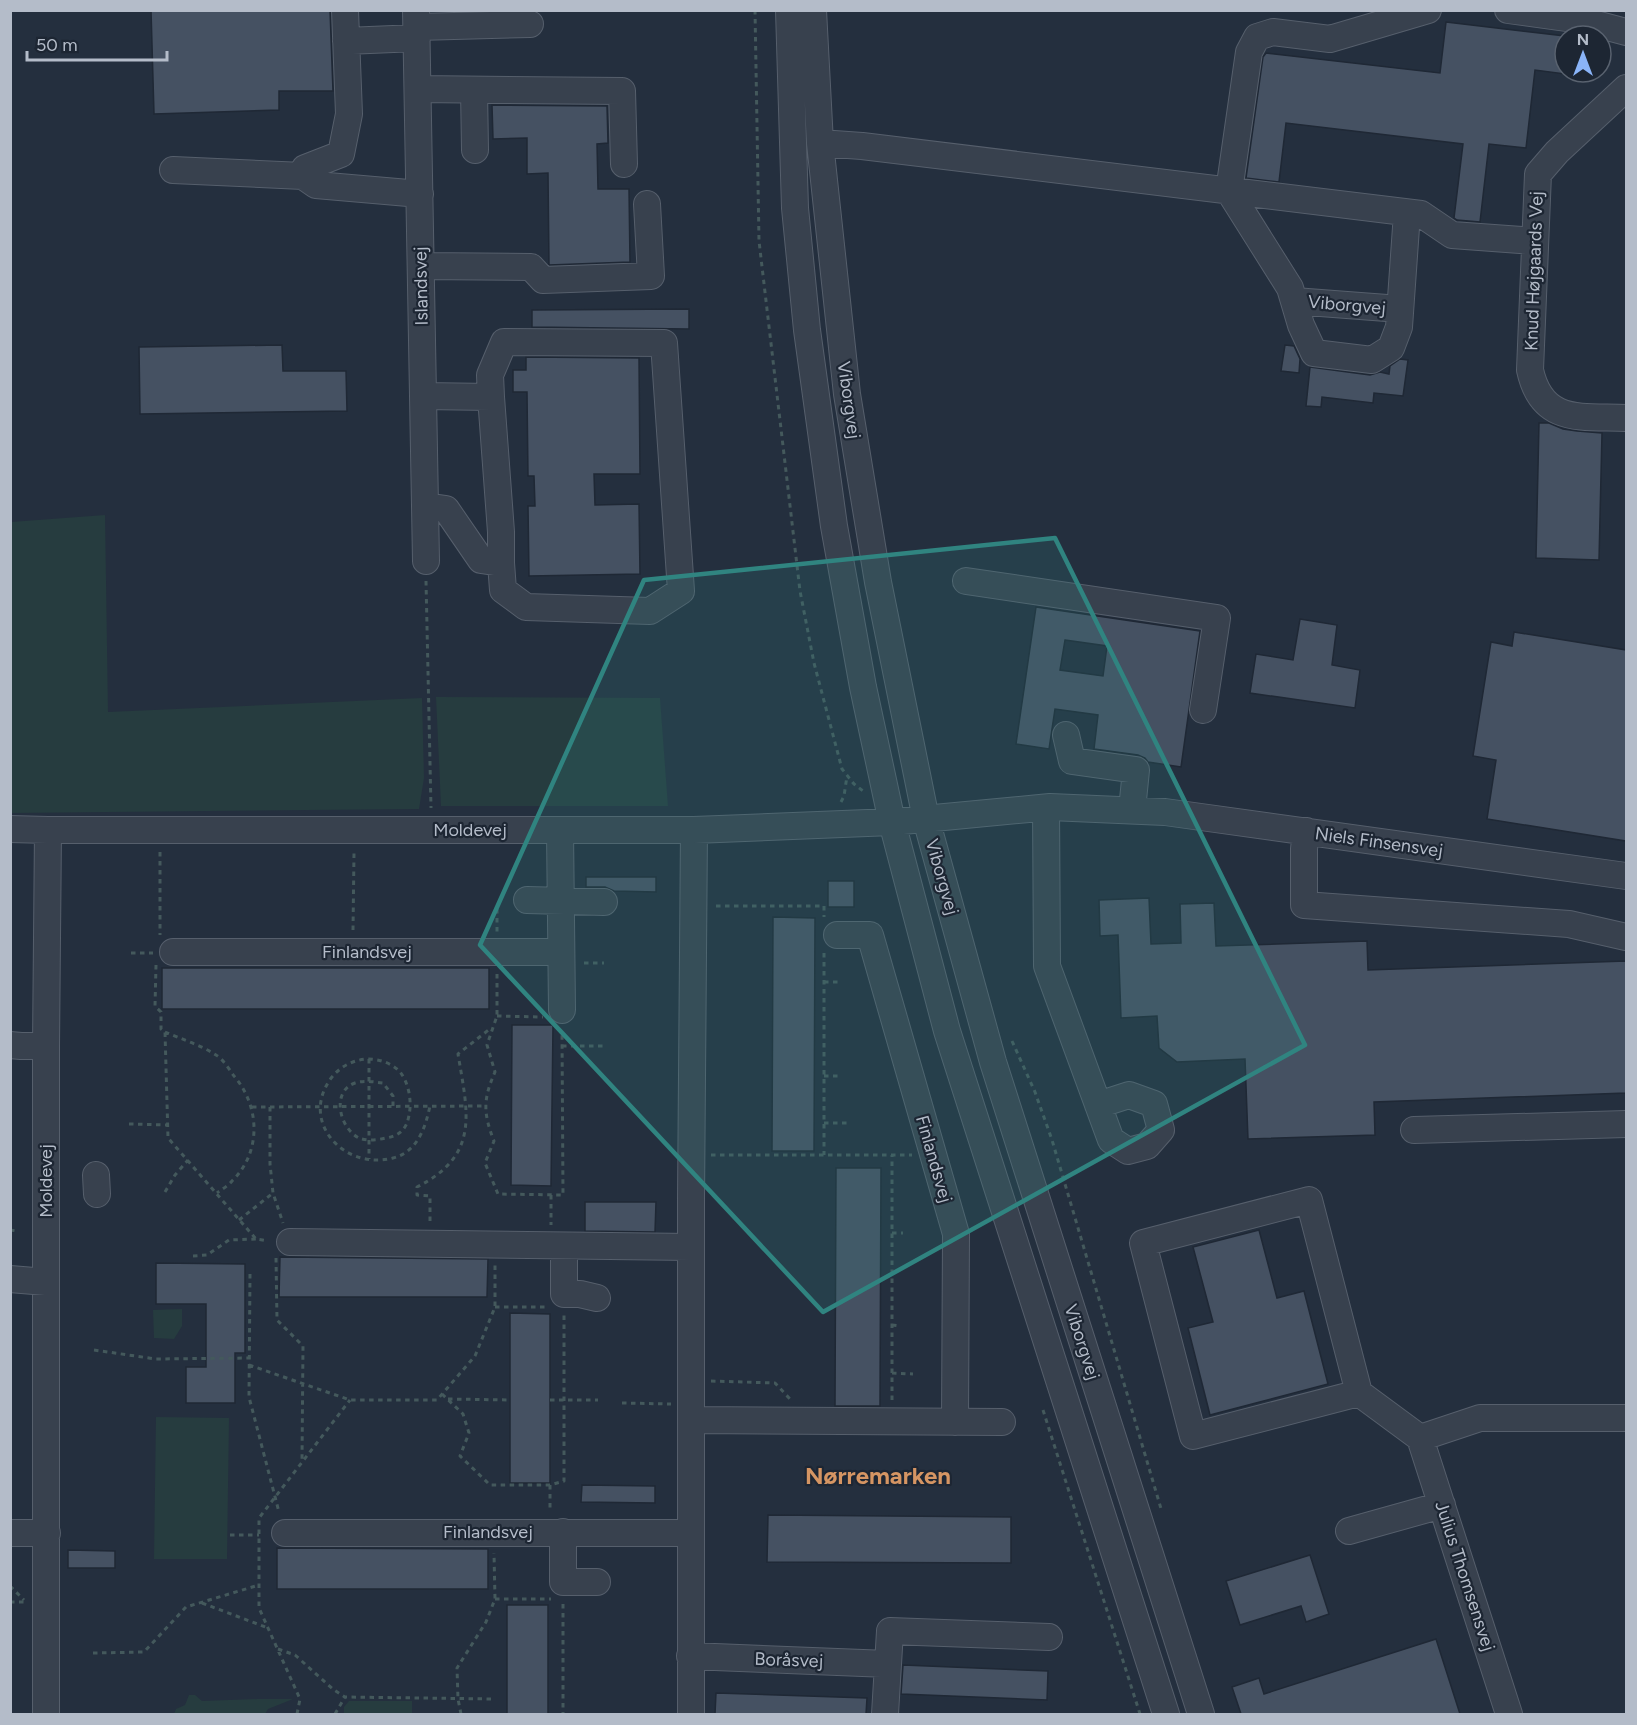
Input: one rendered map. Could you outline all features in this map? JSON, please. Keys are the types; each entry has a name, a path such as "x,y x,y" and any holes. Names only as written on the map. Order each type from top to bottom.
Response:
{"street":[{"path":"303,176 305,168 341,154 349,114 345,10"},
{"name":"Viborgvej","path":"789,10 795,208 807,330 836,537 863,687 892,822 947,1030 1166,1714"},
{"name":"Viborgvej","path":"813,10 820,143 848,394 878,582 926,819 993,1062 1201,1714"},
{"path":"1407,213 1399,327 1391,348 1372,360 1314,353 1301,325 1290,288 1229,191 1249,52 1257,37 1273,32 1330,39 1428,10"},
{"path":"1508,10 1581,20 1626,32"},
{"path":"346,41 417,25 530,24"},
{"name":"Islandsvej","path":"417,25 426,561"},
{"name":"Knud Højgaards Vej","path":"1626,88 1557,152 1538,174 1530,370 1533,385 1550,407 1575,416 1626,418"},
{"path":"418,89 622,91 624,164"},
{"path":"474,90 475,150"},
{"path":"820,143 862,146 1421,214 1452,235 1535,241"},
{"path":"173,170 303,176 316,185 420,194"},
{"path":"421,266 531,267 543,280 651,276 647,204"},
{"name":"Viborgvej","path":"1294,301 1400,309"},
{"path":"504,342 664,343 681,591 650,611 526,607 502,590 501,563 490,375 504,342"},
{"path":"424,396 491,397"},
{"path":"425,506 446,509 481,560 501,563"},
{"path":"966,581 1217,618 1203,710"},
{"path":"1066,735 1072,761 1136,770 1132,810"},
{"path":"1046,808 1047,966 1098,1105"},
{"name":"Niels Finsensvej","path":"892,822 1046,808 1165,812 1626,876"},
{"name":"Moldevej","path":"10,829 694,830 892,822"},
{"name":"Moldevej","path":"46,1714 48,830"},
{"path":"691,1714 691,1155 694,830"},
{"path":"560,831 562,1014"},
{"path":"1306,831 1304,905 1569,924 1626,938"},
{"path":"527,900 604,902"},
{"name":"Finlandsvej","path":"828,936 870,935 956,1234 955,1422"},
{"name":"Finlandsvej","path":"160,951 561,952"},
{"path":"10,1045 46,1046"},
{"path":"1414,1130 1626,1124"},
{"path":"1359,1393 1193,1436 1143,1243 1309,1200 1359,1393 1420,1438 1480,1418 1626,1418"},
{"path":"283,1242 691,1247"},
{"path":"564,1246 564,1294 580,1294 597,1298"},
{"path":"10,1279 46,1290"},
{"path":"692,1402 809,1421 1002,1422"},
{"name":"Julius Thomsensvej","path":"1420,1438 1509,1714"},
{"path":"1349,1531 1442,1505"},
{"path":"563,1532 563,1582 597,1582"},
{"path":"10,1533 47,1533"},
{"name":"Finlandsvej","path":"285,1533 691,1533"},
{"path":"885,1714 890,1630 1049,1637"},
{"name":"Boråsvej","path":"690,1656 888,1664"}],"path":[{"path":"755,10 759,241 800,591 814,663 842,769 865,793"},
{"path":"426,561 432,830"},
{"path":"160,830 160,951 155,966 155,1006 161,1012 161,1029 217,1056 243,1086 252,1107 255,1127 252,1147 245,1165 233,1181 217,1194"},
{"path":"352,952 354,830"},
{"path":"693,906 824,906 828,936 824,982 824,1155"},
{"path":"497,909 497,1016 487,1045 495,1072 487,1091 486,1106 486,1122 494,1141 485,1163 498,1194 563,1195 562,1014 497,1016"},
{"path":"131,953 160,951"},
{"path":"824,982 838,982"},
{"path":"430,1244 430,1196 417,1195 417,1187 435,1178 450,1164 461,1146 466,1127 467,1106 458,1054 493,1026"},
{"path":"165,1032 168,1138 256,1239"},
{"path":"1011,1040 1035,1092 1052,1140 1164,1519"},
{"path":"562,1046 603,1046"},
{"path":"393,1106 393,1096 382,1083 355,1083 342,1096 342,1120 346,1127 359,1138 369,1139 393,1137 402,1132 406,1126 410,1096 402,1074 382,1061 369,1059 343,1066 334,1074 321,1095 320,1106 323,1123 341,1149 352,1156 383,1161 404,1155 418,1141 426,1125 430,1106"},
{"path":"369,1059 369,1160"},
{"path":"824,1076 842,1076"},
{"path":"252,1107 486,1106"},
{"path":"270,1107 270,1164 273,1193 283,1242 277,1320 303,1346 302,1462"},
{"path":"824,1123 851,1123"},
{"path":"129,1124 168,1125"},
{"path":"691,1155 933,1155"},
{"path":"892,1155 892,1421"},
{"path":"165,1192 175,1175 188,1160"},
{"path":"239,1220 273,1193"},
{"path":"10,1230 17,1231"},
{"path":"892,1233 903,1233"},
{"path":"193,1256 207,1255 229,1240 256,1239 283,1242"},
{"path":"249,1365 350,1400 437,1400 475,1356 495,1307 495,1245"},
{"path":"230,1535 282,1535 285,1533 249,1397 249,1274"},
{"path":"495,1307 551,1307"},
{"path":"442,1394 463,1414 469,1433 460,1456 490,1485 550,1485 564,1481 564,1307"},
{"path":"892,1325 900,1326"},
{"path":"94,1350 156,1359 249,1358"},
{"path":"892,1373 913,1374"},
{"path":"622,1403 692,1402 775,1383 809,1421"},
{"path":"447,1399 510,1401"},
{"path":"550,1400 598,1400"},
{"path":"460,1714 457,1668 486,1622 495,1599 494,1532"},
{"path":"93,1653 144,1652 186,1607 259,1585"},
{"path":"10,1586 25,1602"},
{"path":"495,1599 556,1599"},
{"path":"563,1599 563,1714"},
{"path":"201,1602 268,1628"},
{"path":"278,1649 295,1655 345,1697 495,1699"},
{"path":"335,1714 345,1697"}],"highlighted area":[{"path":"1055,538 1305,1045 823,1312 480,945 644,580"}],"green space":[{"path":"105,515 108,712 422,698 424,778 419,809 11,813 11,522"},
{"path":"436,697 660,698 668,806 441,806"},
{"path":"182,1309 182,1326 174,1339 154,1338 153,1310"},
{"path":"156,1417 229,1418 227,1559 154,1559"},
{"path":"189,1695 195,1695 202,1701 293,1699 268,1709 265,1714 174,1714 176,1709 185,1705"},
{"path":"349,1701 412,1701 412,1714 344,1714 344,1707"}],"building":[{"path":"151,10 330,10 333,91 279,91 279,110 154,114"},
{"path":"1446,22 1553,35 1553,72 1535,70 1526,148 1489,144 1480,222 1454,218 1463,144 1286,123 1279,182 1246,178 1263,57 1266,53 1440,73"},
{"path":"492,105 607,106 608,143 597,144 598,189 629,189 630,262 549,265 548,173 527,174 527,138 493,139"},
{"path":"689,309 689,329 532,327 532,310"},
{"path":"282,345 283,371 346,371 347,411 140,414 139,347"},
{"path":"1285,345 1294,346 1300,359 1299,373 1281,371"},
{"path":"526,357 639,358 640,474 594,474 595,505 639,504 640,574 529,576 528,506 535,506 534,476 528,476 527,392 513,392 513,370 526,370"},
{"path":"1400,359 1408,360 1403,396 1374,393 1373,403 1322,397 1321,407 1306,406 1310,367 1370,375 1380,372 1389,374 1390,366"},
{"path":"1539,423 1549,423 1563,429 1602,433 1599,560 1536,558"},
{"path":"1036,607 1200,631 1181,767 1148,762 1138,755 1094,749 1098,715 1055,709 1049,749 1016,744","holes":["1065,640 1107,646 1103,676 1060,670"]},
{"path":"1300,619 1337,625 1332,665 1360,670 1355,708 1250,693 1256,654 1293,660"},
{"path":"1514,632 1626,650 1626,841 1487,819 1496,760 1473,756 1491,642 1512,646"},
{"path":"586,877 656,877 656,892 614,891 605,887 586,887"},
{"path":"828,881 854,881 854,907 828,907"},
{"path":"1149,898 1151,944 1181,943 1180,904 1214,903 1216,946 1367,941 1368,970 1626,961 1626,1093 1374,1102 1375,1135 1248,1139 1245,1059 1177,1062 1159,1048 1157,1016 1121,1018 1118,935 1100,936 1099,900"},
{"path":"773,917 815,918 814,1151 772,1151"},
{"path":"162,968 489,968 489,1009 162,1009"},
{"path":"512,1025 553,1025 551,1186 511,1185"},
{"path":"836,1168 881,1168 880,1406 835,1406"},
{"path":"585,1202 656,1202 655,1232 585,1231"},
{"path":"1259,1230 1277,1298 1304,1291 1328,1384 1210,1415 1188,1328 1213,1322 1193,1247"},
{"path":"280,1257 488,1259 487,1297 279,1297"},
{"path":"156,1263 245,1264 245,1353 235,1353 235,1403 186,1403 186,1367 206,1367 206,1304 156,1304"},
{"path":"510,1313 550,1314 550,1483 510,1483"},
{"path":"582,1485 655,1486 655,1503 581,1502"},
{"path":"768,1515 1011,1517 1011,1563 767,1562"},
{"path":"277,1548 488,1549 488,1589 277,1589"},
{"path":"68,1550 115,1551 115,1568 68,1568"},
{"path":"1310,1555 1329,1614 1306,1622 1301,1606 1240,1625 1226,1581"},
{"path":"507,1605 548,1605 548,1714 507,1714"},
{"path":"1436,1639 1460,1714 1241,1714 1232,1687 1259,1678 1264,1694"},
{"path":"903,1665 1048,1671 1047,1700 901,1694"},
{"path":"716,1693 867,1698 866,1714 715,1714"}],"district":[{"name":"Nørremarken","path":"878,1476"}]}
